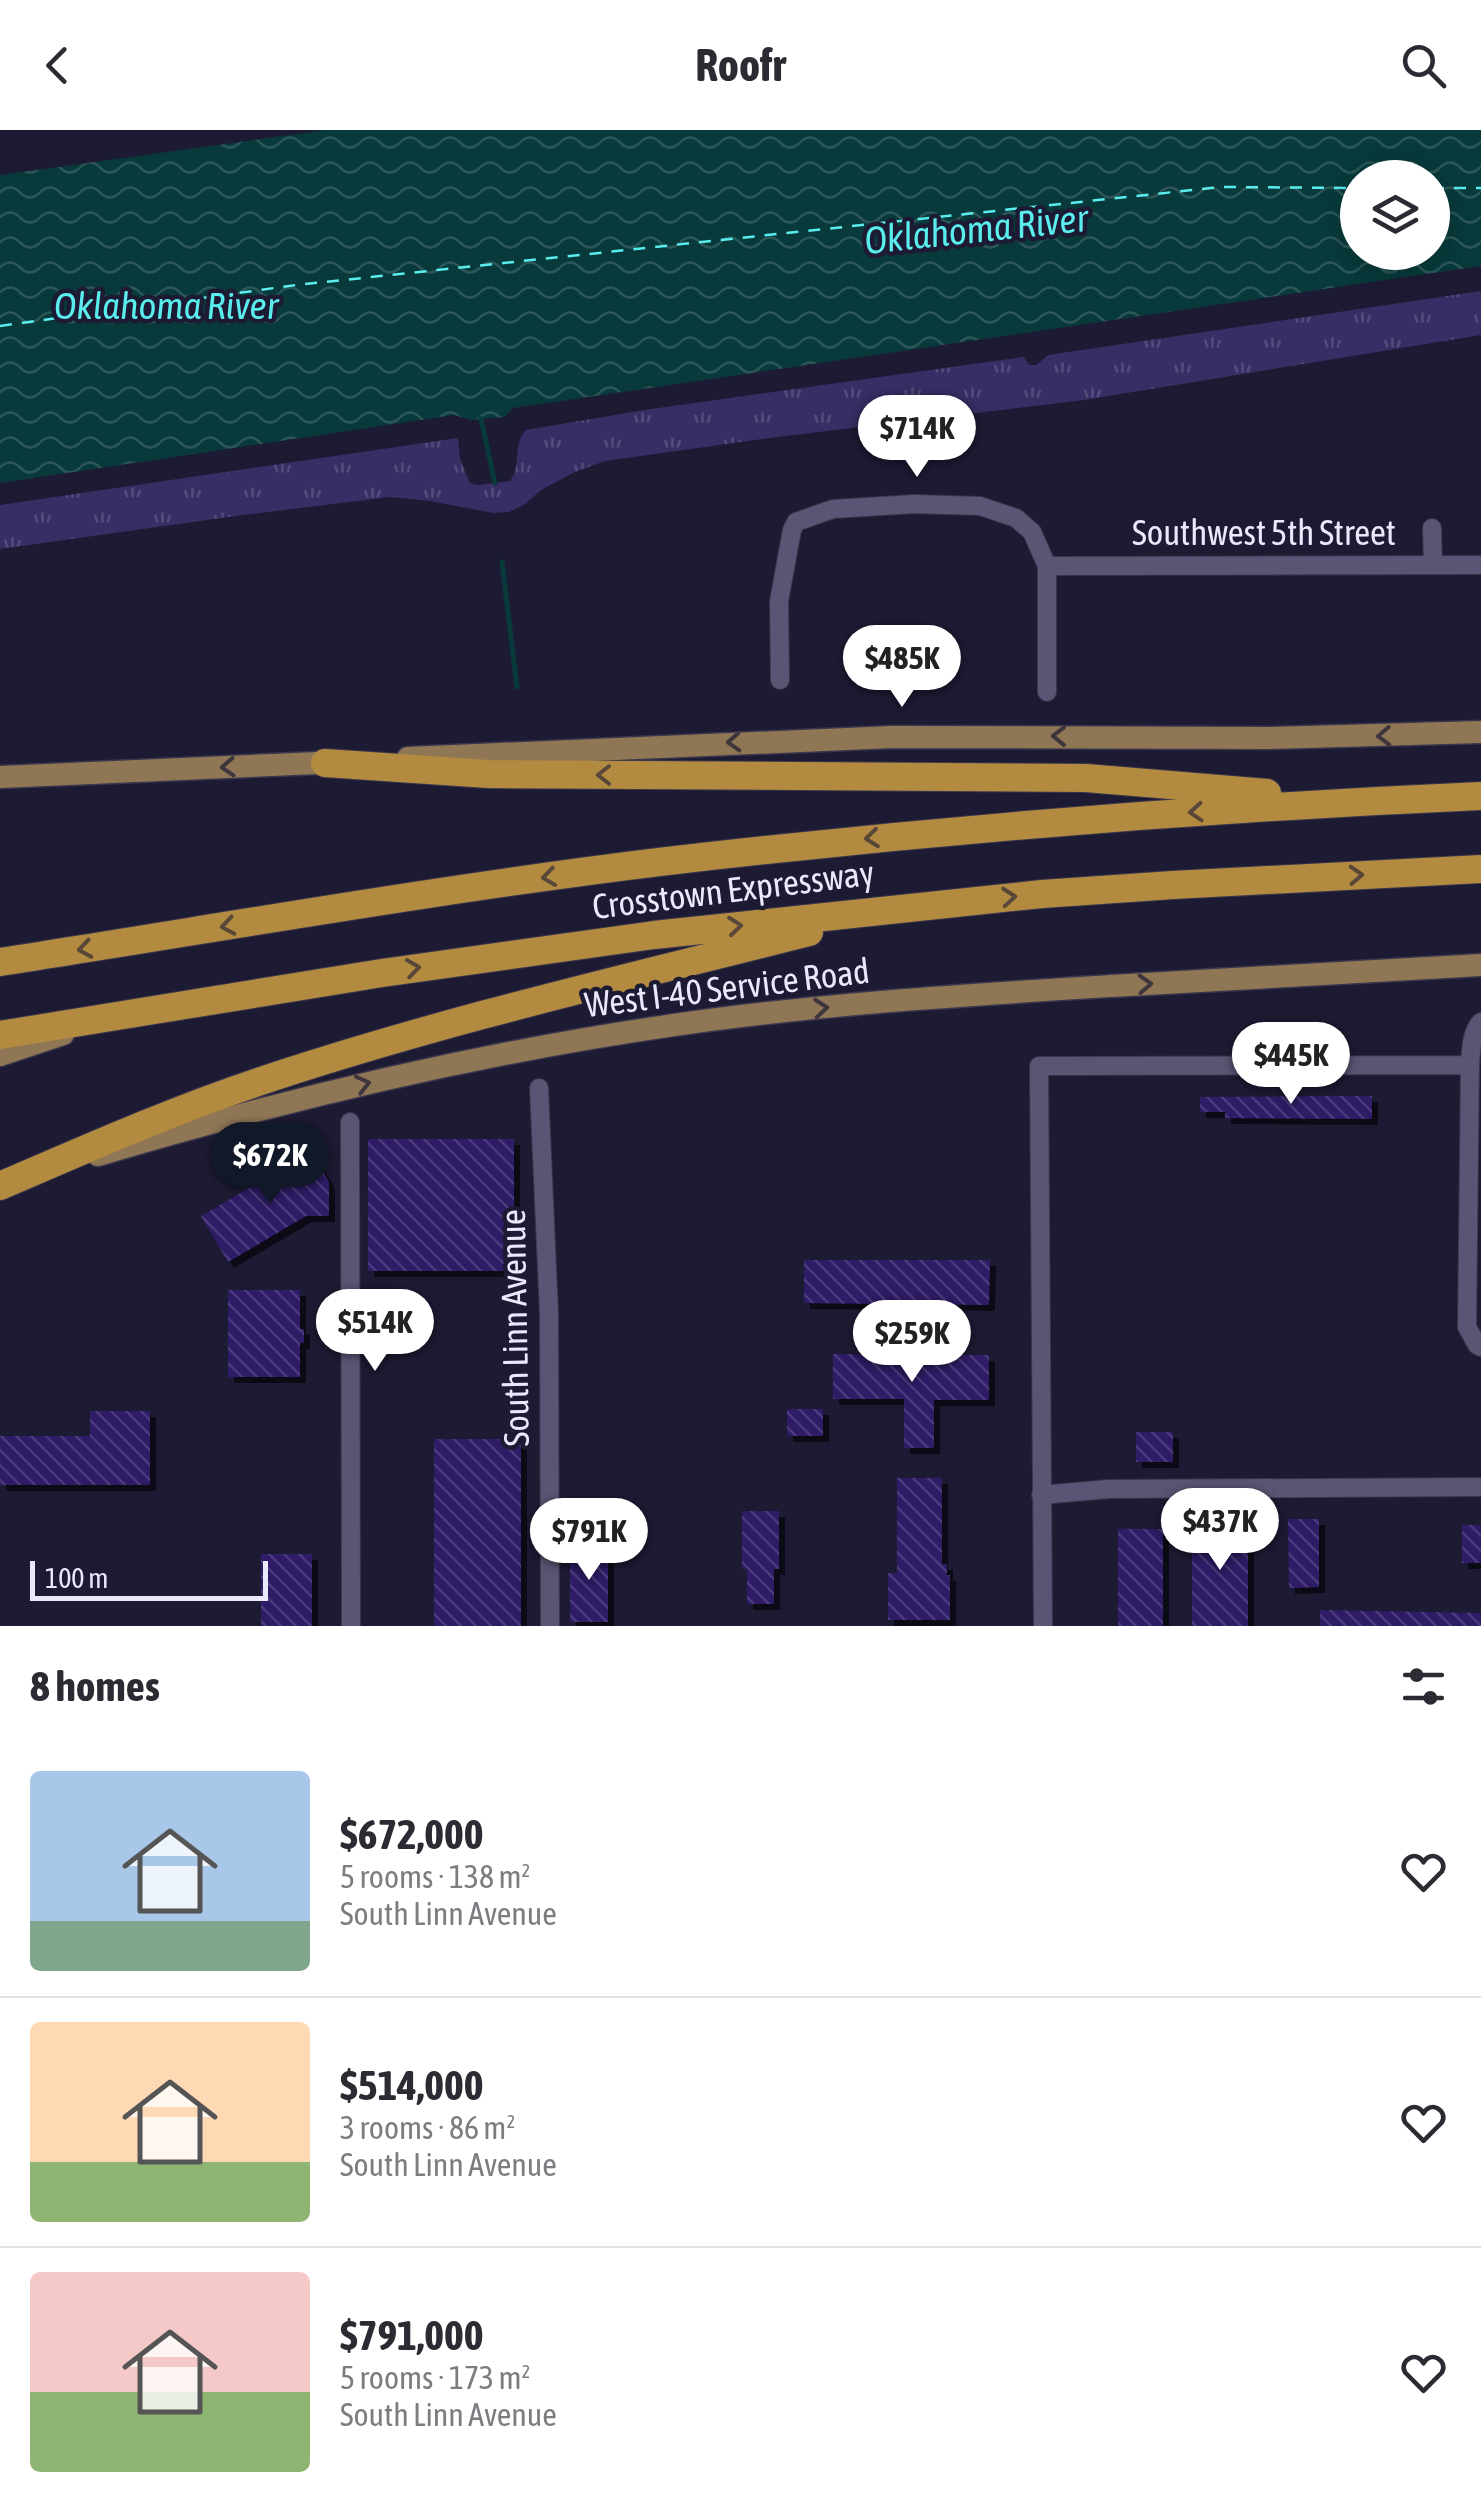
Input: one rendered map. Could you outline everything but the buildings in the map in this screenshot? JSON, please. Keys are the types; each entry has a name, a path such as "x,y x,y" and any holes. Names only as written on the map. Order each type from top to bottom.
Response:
{"highway":[{"path":"325,762 488,774 1086,778 1363,801"},
{"name":"Crosstown Expressway","path":"0,962 402,898 868,839 1090,818 1481,796"},
{"name":"Crosstown Expressway","path":"0,1035 440,964 654,935 912,906 1173,885 1481,868"},
{"path":"0,1187 164,1115 371,1046 912,906"}],"main road":[{"path":"0,777 892,736 1268,738 1481,732"},
{"name":"West I-40 Service Road","path":"0,1187 173,1133 346,1088 479,1059 673,1025 902,1000 1481,965"},
{"path":"0,1056 110,1018"}],"street":[{"path":"780,680 780,601 796,522 833,509 884,504 980,506 1016,518 1032,532 1047,566 1047,692"},
{"path":"1432,528 1433,564"},
{"name":"Southwest 5th Street","path":"1047,566 1481,564"},
{"path":"1481,1022 1476,1026 1470,1064 1467,1327 1481,1347"},
{"path":"1043,1626 1039,1066 1470,1064"},
{"name":"South Linn Avenue","path":"539,1088 549,1314 550,1626"},
{"path":"350,1122 351,1626"},
{"path":"1041,1496 1109,1489 1481,1487"}],"green space":[{"path":"1481,291 1481,335 1084,400 605,461 541,490 509,512 390,497 0,549 0,505 458,438 460,459 470,483 510,481 519,442 526,430 1024,357 1029,365 1036,365 1048,355"}],"water":[{"name":"Oklahoma River","path":"326,130 1481,130 1481,266 513,408 505,417 471,420 454,415 0,483 0,175"}],"waterway":[{"path":"481,419 495,483"},
{"path":"502,562 517,687"}],"ferry route":[{"path":"0,326 296,285 1221,187 1340,188"},
{"path":"1450,188 1481,188"}]}
